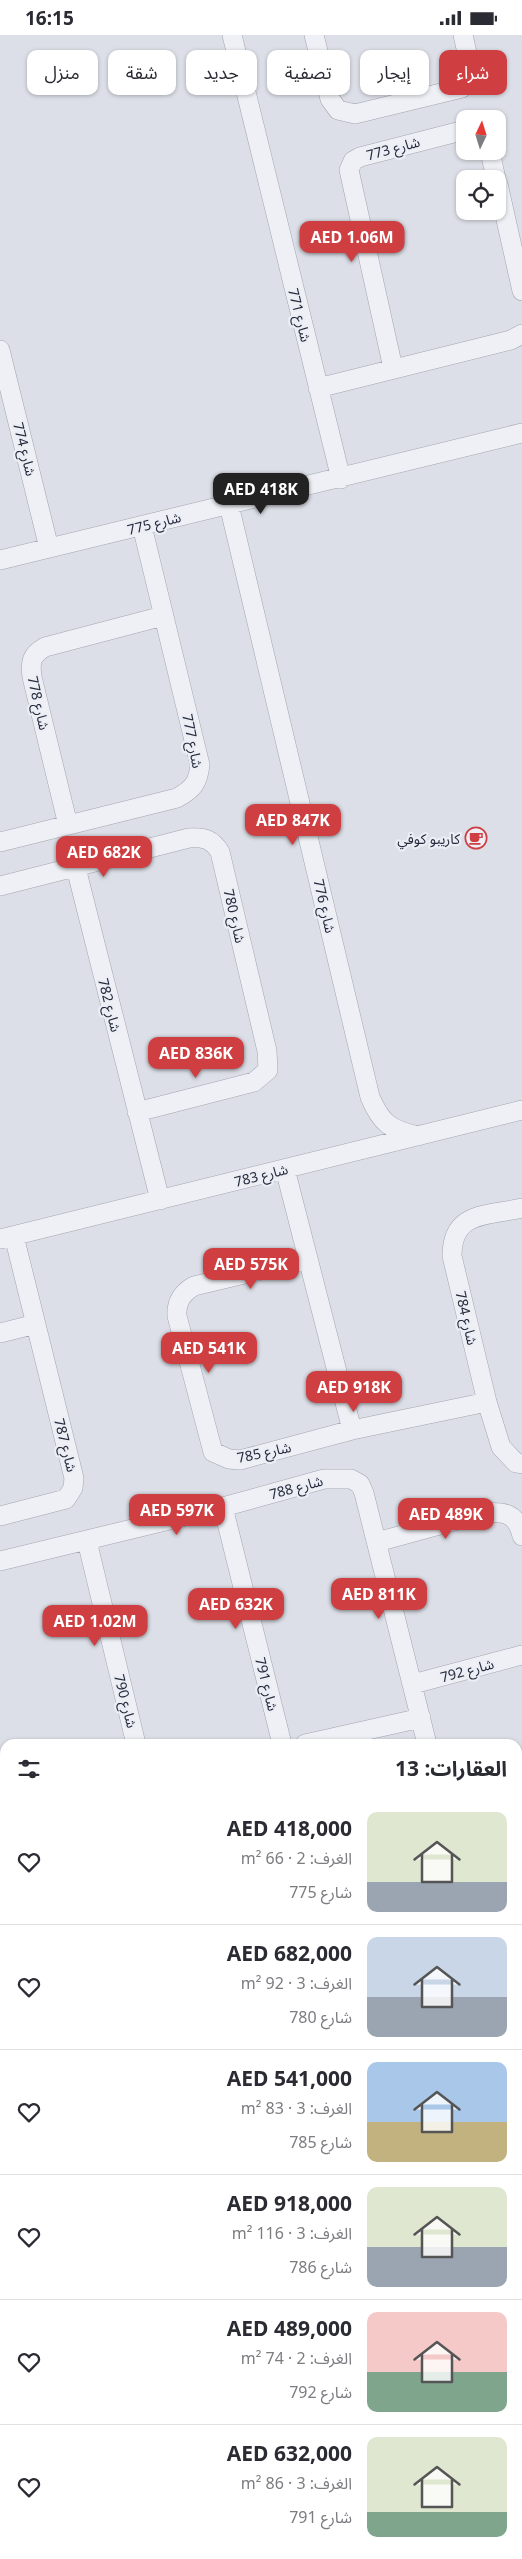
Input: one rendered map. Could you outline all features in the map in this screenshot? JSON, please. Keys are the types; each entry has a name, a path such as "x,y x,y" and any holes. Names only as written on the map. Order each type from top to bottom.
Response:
{"street":[{"name":"شارع 771","path":"232,35 341,479"},
{"path":"314,35 330,99 338,109 355,114 462,88 471,80 463,35"},
{"name":"شارع 773","path":"393,368 349,170 353,161 360,157 456,132"},
{"path":"506,220 522,291"},
{"path":"318,388 511,340 522,334"},
{"name":"شارع 774","path":"0,349 49,548"},
{"name":"شارع 775","path":"0,560 341,479 519,431"},
{"name":"شارع 776","path":"229,505 370,1097 377,1114 389,1127 418,1136"},
{"name":"شارع 777","path":"0,842 177,798 193,789 199,779 200,765 142,526"},
{"name":"شارع 778","path":"68,825 32,677 30,664 33,656 45,647 163,616"},
{"name":"شارع 780","path":"0,885 189,837 209,840 220,852 270,1061 268,1070 254,1082 138,1112"},
{"name":"شارع 782","path":"76,867 160,1200"},
{"name":"شارع 783","path":"7,1237 522,1110"},
{"path":"285,1169 352,1430"},
{"name":"شارع 784","path":"522,1208 467,1220 459,1226 452,1244 452,1256 486,1402 504,1452 516,1463 522,1465"},
{"name":"شارع 787","path":"0,1516 66,1499 73,1488 74,1478 36,1324 7,1237"},
{"name":"شارع 785","path":"308,1259 194,1287 184,1292 179,1300 177,1316 209,1443 213,1451 220,1456 240,1460 352,1430 486,1402"},
{"path":"0,1333 36,1324"},
{"name":"شارع 788","path":"0,1561 223,1507 324,1479 351,1479 360,1485 364,1493 426,1739"},
{"name":"شارع 791","path":"223,1507 281,1739"},
{"path":"377,1542 483,1513 498,1512 509,1514 520,1525 522,1536"},
{"name":"شارع 790","path":"87,1541 135,1739"},
{"name":"شارع 792","path":"413,1684 522,1655"},
{"path":"327,1739 420,1718"}],"place":[{"name":"كاريبو كوفي","path":"476,838"}]}
